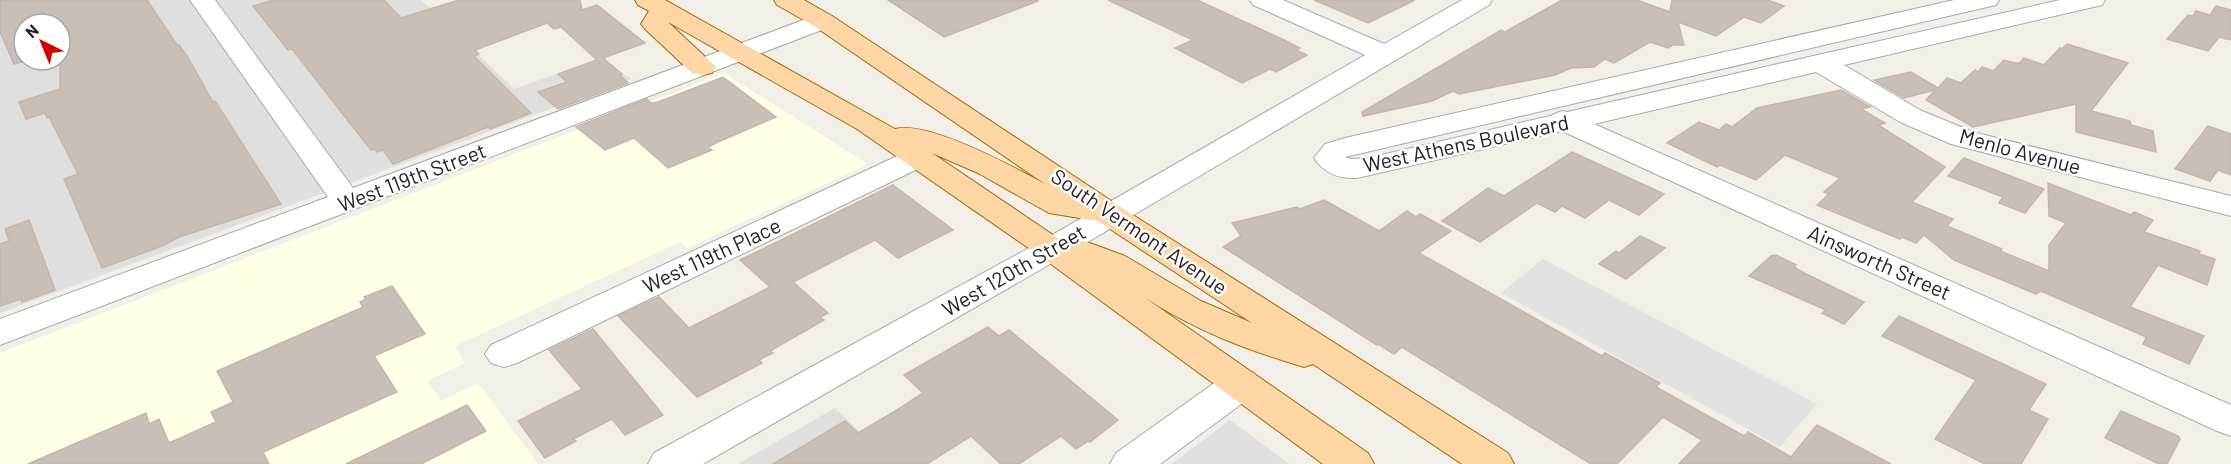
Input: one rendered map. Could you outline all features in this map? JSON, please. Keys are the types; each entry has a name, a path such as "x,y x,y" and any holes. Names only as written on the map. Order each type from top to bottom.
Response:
{"main road":[{"name":"South Vermont Avenue","path":"786,0 823,21 1111,215 1494,464"},
{"path":"702,67 654,24 655,5 867,123 919,157 1053,249 1353,464"},
{"path":"867,123 958,152 1013,178 1060,206 1111,215"},
{"path":"1053,249 1069,247 1101,255 1173,302 1205,318 1245,336 1340,365"}],"street":[{"path":"202,0 347,202"},
{"path":"1262,0 1384,54"},
{"name":"West 120th Street","path":"669,464 1053,249 1480,0"},
{"name":"West Athens Boulevard","path":"1987,0 1345,147 1330,153 1329,158 1339,167 1351,170 1368,167 2093,0"},
{"path":"1905,19 1937,36"},
{"name":"West 119th Street","path":"0,333 823,21"},
{"name":"Menlo Avenue","path":"1822,63 1910,116 1962,138 2231,206"},
{"name":"Ainsworth Street","path":"1527,104 2231,421"},
{"name":"West 119th Place","path":"504,354 919,157"},
{"path":"1131,464 1241,384"}],"shaded area":[{"path":"0,0 421,0 514,89 601,58 631,79 0,313"},
{"path":"724,73 868,164 687,248 680,242 455,346 465,363 427,381 441,401 478,383 538,464 0,464 0,353"},
{"path":"1543,259 1817,404 1780,447 1501,293"},
{"path":"835,408 894,464 738,464"},
{"path":"1230,420 1289,464 1171,464"}],"building":[{"path":"0,0 147,0 187,56 213,102 215,101 281,204 179,237 162,246 102,268 64,179 78,174 49,117 47,118 45,113 26,119 19,102 60,89 60,72 72,72 72,12 12,12 12,59 0,32"},
{"path":"274,0 384,0 401,18 459,0 580,0 582,10 597,5 645,43 603,58 622,74 620,75 628,83 558,109 538,92 567,82 558,74 597,60 561,27 554,29 547,23 475,50 479,54 474,56 531,113 393,164 383,150 377,152 374,149 371,150 292,49 288,50 253,6"},
{"path":"888,0 1038,0 1038,1 944,37"},
{"path":"1108,0 1197,0 1300,48 1296,50 1307,55 1276,72 1270,69 1242,83 1175,48 1193,40"},
{"path":"1314,0 1415,0 1368,23"},
{"path":"1562,0 1637,0 1670,12 1672,0 1767,0 1784,6 1761,23 1744,17 1716,36 1678,22 1684,45 1673,45 1668,48 1650,42 1614,63 1605,59 1594,67 1571,68 1555,75 1459,94 1453,91 1432,101 1363,116 1362,112 1501,30 1505,32"},
{"path":"2216,6 2231,10 2231,40 2219,37 2208,51 2167,39 2188,15 2193,16 2196,11 2210,15"},
{"path":"2067,44 2128,63 2091,111 2130,121 2131,125 2153,131 2156,152 2076,132 2076,104 1973,127 1926,100 1935,90 1904,98 1874,80 1911,72 1938,88 1947,78 1961,83 1975,70 1978,72 1982,67 1993,71 2004,60 2020,63 2024,58 2044,65"},
{"path":"723,77 776,117 708,147 712,150 668,168 634,138 605,150 576,127 647,99 651,103 658,102"},
{"path":"1841,90 1870,107 1861,109 1885,123 1878,125 1945,167 1912,202 1953,219 1947,226 2002,249 2000,251 2049,271 2049,245 2066,223 2049,216 2048,183 2131,215 2134,212 2153,220 2144,232 2200,251 2199,254 2215,259 2207,285 2158,265 2130,307 2204,336 2189,364 2143,344 2146,338 2144,336 2041,291 2036,294 1954,260 1924,235 1916,243 1902,237 1900,239 1817,205 1829,194 1824,192 1840,178 1785,155 1756,180 1720,165 1717,167 1667,143 1699,122 1719,130 1726,124 1732,127 1757,108"},
{"path":"2208,126 2231,134 2231,175 2218,170 2210,181 2175,169"},
{"path":"1572,152 1664,194 1639,215 1609,200 1585,218 1562,206 1555,212 1537,203 1480,242 1442,221 1488,188 1504,196"},
{"path":"1964,158 2044,189 2025,213 1999,203 2003,197 1948,176"},
{"path":"893,185 953,230 898,258 875,240 793,282 828,313 820,317 824,320 770,351 773,353 759,360 762,363 697,397 618,316 659,297 689,328 770,287 740,260"},
{"path":"1324,200 1379,231 1407,211 1416,217 1420,214 1451,231 1419,253 1602,356 1605,353 1660,383 1656,387 1744,436 1748,432 1791,457 1817,425 1891,464 1679,464 1702,440 1663,417 1617,464 1591,464 1402,347 1394,354 1377,345 1223,247 1241,236 1232,223 1297,207 1300,209"},
{"path":"29,220 55,290 22,302 21,299 0,306 0,244 9,241 5,229"},
{"path":"1640,236 1665,248 1626,279 1599,264 1616,251 1619,253"},
{"path":"1776,255 1796,265 1794,267 1804,273 1864,302 1844,324 1822,313 1826,310 1749,276 1771,256"},
{"path":"392,286 425,334 374,356 397,392 263,452 269,464 28,464 146,413 149,424 159,419 169,443 216,422 211,412 233,402 217,371 361,308 363,307 360,302 366,299 364,297"},
{"path":"1899,316 2046,384 2029,410 2048,419 2021,464 1985,464 1935,439 1976,380 1882,336"},
{"path":"988,327 999,336 1009,330 1118,420 1090,442 1076,449 1061,436 1019,464 1001,464 971,436 927,464 773,464 845,421 858,433 897,410 923,393 904,375"},
{"path":"593,329 663,415 625,435 612,419 573,439 576,441 545,458 518,421 582,389 549,350"},
{"path":"467,405 486,431 421,464 346,464"},
{"path":"2121,411 2178,436 2180,439 2167,464 2159,464 2105,438"}]}
